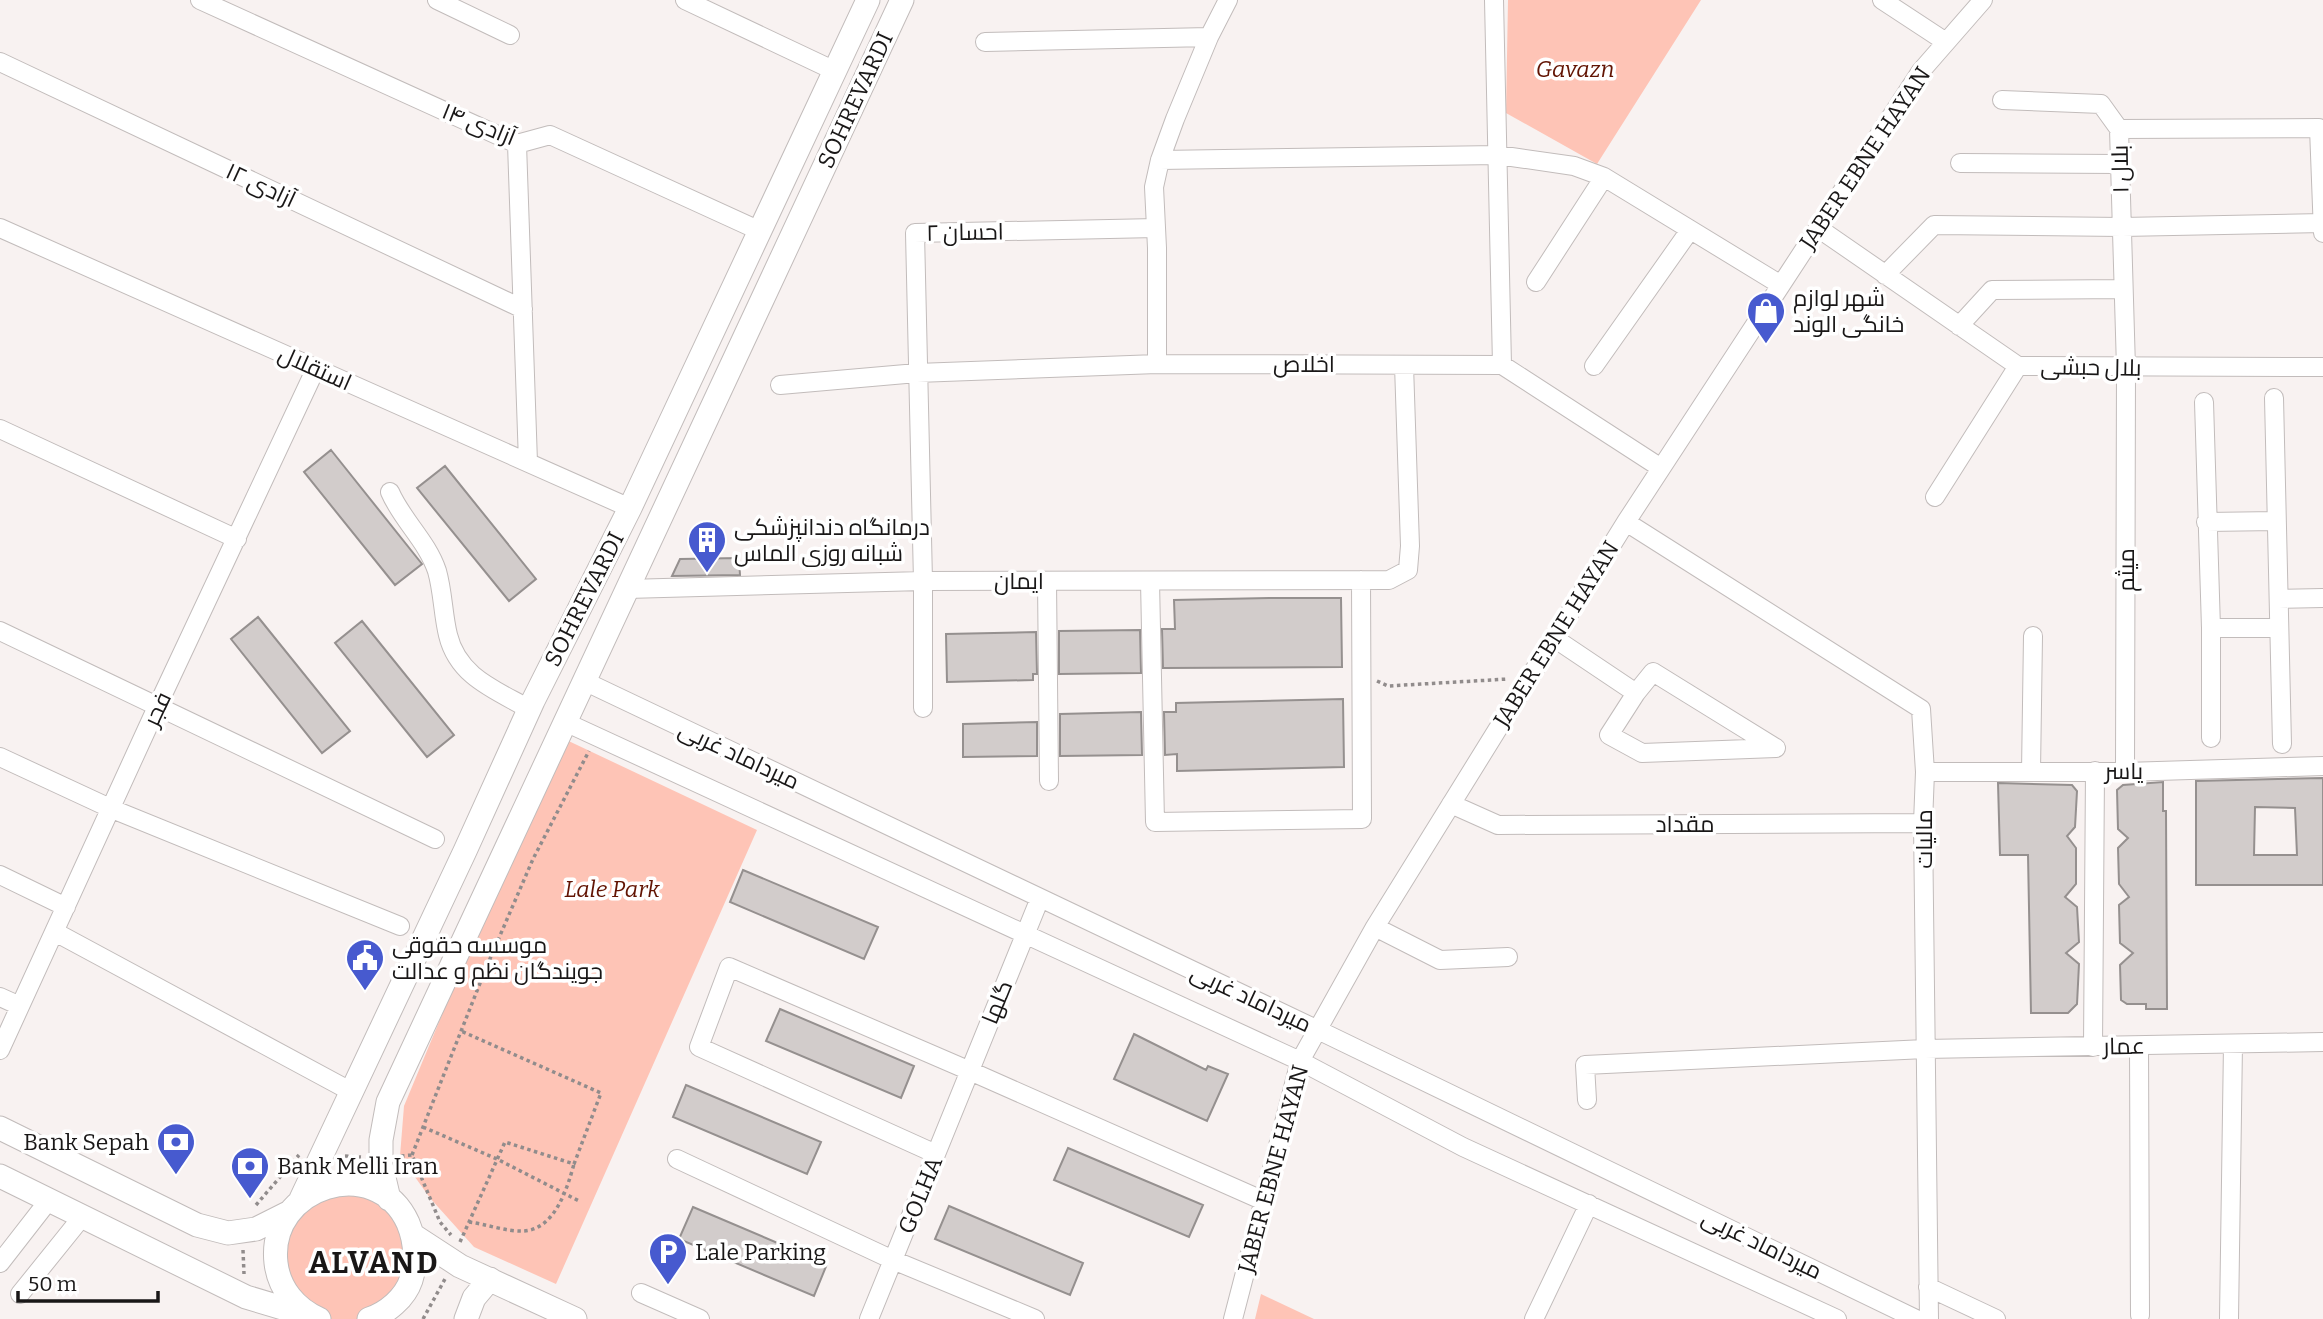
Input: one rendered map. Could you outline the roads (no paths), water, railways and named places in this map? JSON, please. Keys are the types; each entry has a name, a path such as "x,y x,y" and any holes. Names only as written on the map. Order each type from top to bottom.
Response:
{"main road":[{"name":"SOHREVARDI","path":"318,1319 294,1303 277,1274 274,1251 278,1231 295,1206 352,1092 529,709 630,508 868,0"},
{"name":"SOHREVARDI","path":"389,1199 382,1158 388,1102 902,0"},
{"path":"437,911 470,926"},
{"path":"0,1128 197,1225 228,1233 256,1229 325,1186 350,1184 371,1189 389,1199 404,1214 414,1236 416,1261 410,1283 395,1304 379,1316 369,1319"},
{"path":"0,1176 246,1297 318,1319"},
{"path":"414,1236 454,1262 575,1319"},
{"path":"466,1319 474,1298 490,1279"}],"street":[{"name":"آزادی ۱۴","path":"200,0 517,144 550,135 760,231"},
{"path":"437,0 510,35"},
{"path":"685,0 835,71"},
{"path":"1157,364 1154,187 1160,160 1209,37 1228,0"},
{"path":"1494,0 1502,365 1661,468"},
{"path":"1882,0 1946,42"},
{"name":"JABER EBNE HAYAN","path":"1233,1319 1300,1061 1375,927 1626,522 1921,71 1983,0"},
{"path":"985,42 1209,37"},
{"name":"آزادی ۱۲","path":"0,62 523,309"},
{"path":"2002,100 2101,104 2119,129"},
{"name":"بلال ۱","path":"2126,368 2119,129 2319,128 2323,223"},
{"path":"517,144 528,462"},
{"path":"1160,160 1498,155 1574,166 1604,177 1781,285"},
{"path":"1960,163 2120,164"},
{"path":"1535,282 1604,177"},
{"path":"1885,275 1934,225 2122,227 2323,223 2323,233"},
{"name":"استقلال","path":"0,228 630,508"},
{"name":"احسان ۲","path":"917,373 915,233 1156,228"},
{"name":"بلال حبشی","path":"1818,229 2018,366 2323,367"},
{"path":"1594,366 1690,230"},
{"path":"1959,326 1992,290 2123,289"},
{"name":"اخلاص","path":"780,385 917,373 1157,364 1502,365"},
{"name":"ایمان","path":"627,589 923,581 1389,580 1408,570 1410,546 1404,365"},
{"path":"1935,497 2018,366"},
{"name":"فجر","path":"0,1050 157,706 316,368"},
{"name":"میثم","path":"2125,772 2126,368"},
{"path":"917,373 923,581 923,708"},
{"path":"2274,398 2282,744"},
{"path":"2204,402 2211,628 2211,738"},
{"path":"0,429 237,538"},
{"path":"390,492 428,551 437,572 448,638 460,663 473,678 529,709"},
{"path":"2206,522 2276,520"},
{"name":"مالیات","path":"1626,522 1921,709 1925,772 1923,823 1929,1319"},
{"path":"1150,581 1155,822 1362,819 1361,580"},
{"path":"1048,581 1049,781"},
{"path":"2279,599 2323,598"},
{"path":"2211,628 2279,628"},
{"path":"0,631 435,839"},
{"path":"2031,772 2033,636"},
{"path":"1554,638 1636,693"},
{"path":"1653,672 1776,748 1642,753 1609,735 1636,693 1653,672"},
{"name":"میرداماد غربی","path":"584,681 1318,1030 1916,1319"},
{"name":"میرداماد غربی","path":"565,722 1300,1061 1463,1147 1837,1319"},
{"path":"0,757 112,808 400,926"},
{"name":"یاسر","path":"1925,772 2125,772 2323,766"},
{"path":"2093,1047 2095,771"},
{"name":"مقداد","path":"1451,804 1498,825 1923,823"},
{"path":"0,875 66,907"},
{"name":"گلها","path":"970,1070 1040,898"},
{"path":"1375,927 1440,960 1508,957"},
{"path":"55,932 352,1092"},
{"path":"936,1154 699,1047 729,967 970,1070 1264,1201"},
{"path":"0,997 20,1006"},
{"name":"عمار","path":"1587,1100 1585,1065 1925,1049 2323,1042"},
{"path":"2229,1319 2233,1044"},
{"path":"2139,1046 2140,1315"},
{"name":"GOLHA","path":"869,1319 970,1070"},
{"path":"677,1160 893,1260 1035,1319"},
{"path":"0,1263 49,1200"},
{"path":"1534,1319 1588,1205"},
{"path":"20,1294 82,1217"},
{"path":"1928,1287 1996,1319"},
{"path":"641,1293 700,1319"}],"place":[{"name":"شهر لوازم خانگی الوند","path":"1766,345"},
{"name":"درمانگاه دندان‍‍پزشکی شبانه روزی الماس","path":"707,574"},
{"name":"موسسه حقوقی جویندگان نظم و عدالت","path":"365,992"},
{"name":"Bank Sepah","path":"176,1176"},
{"name":"Bank Melli Iran","path":"250,1200"},
{"name":"Lale Parking","path":"668,1286"}],"district":[{"name":"ALVAND","path":"374,1263"}],"park label":[{"name":"Gavazn","path":"1575,69"},
{"name":"Lale Park","path":"612,889"}]}
